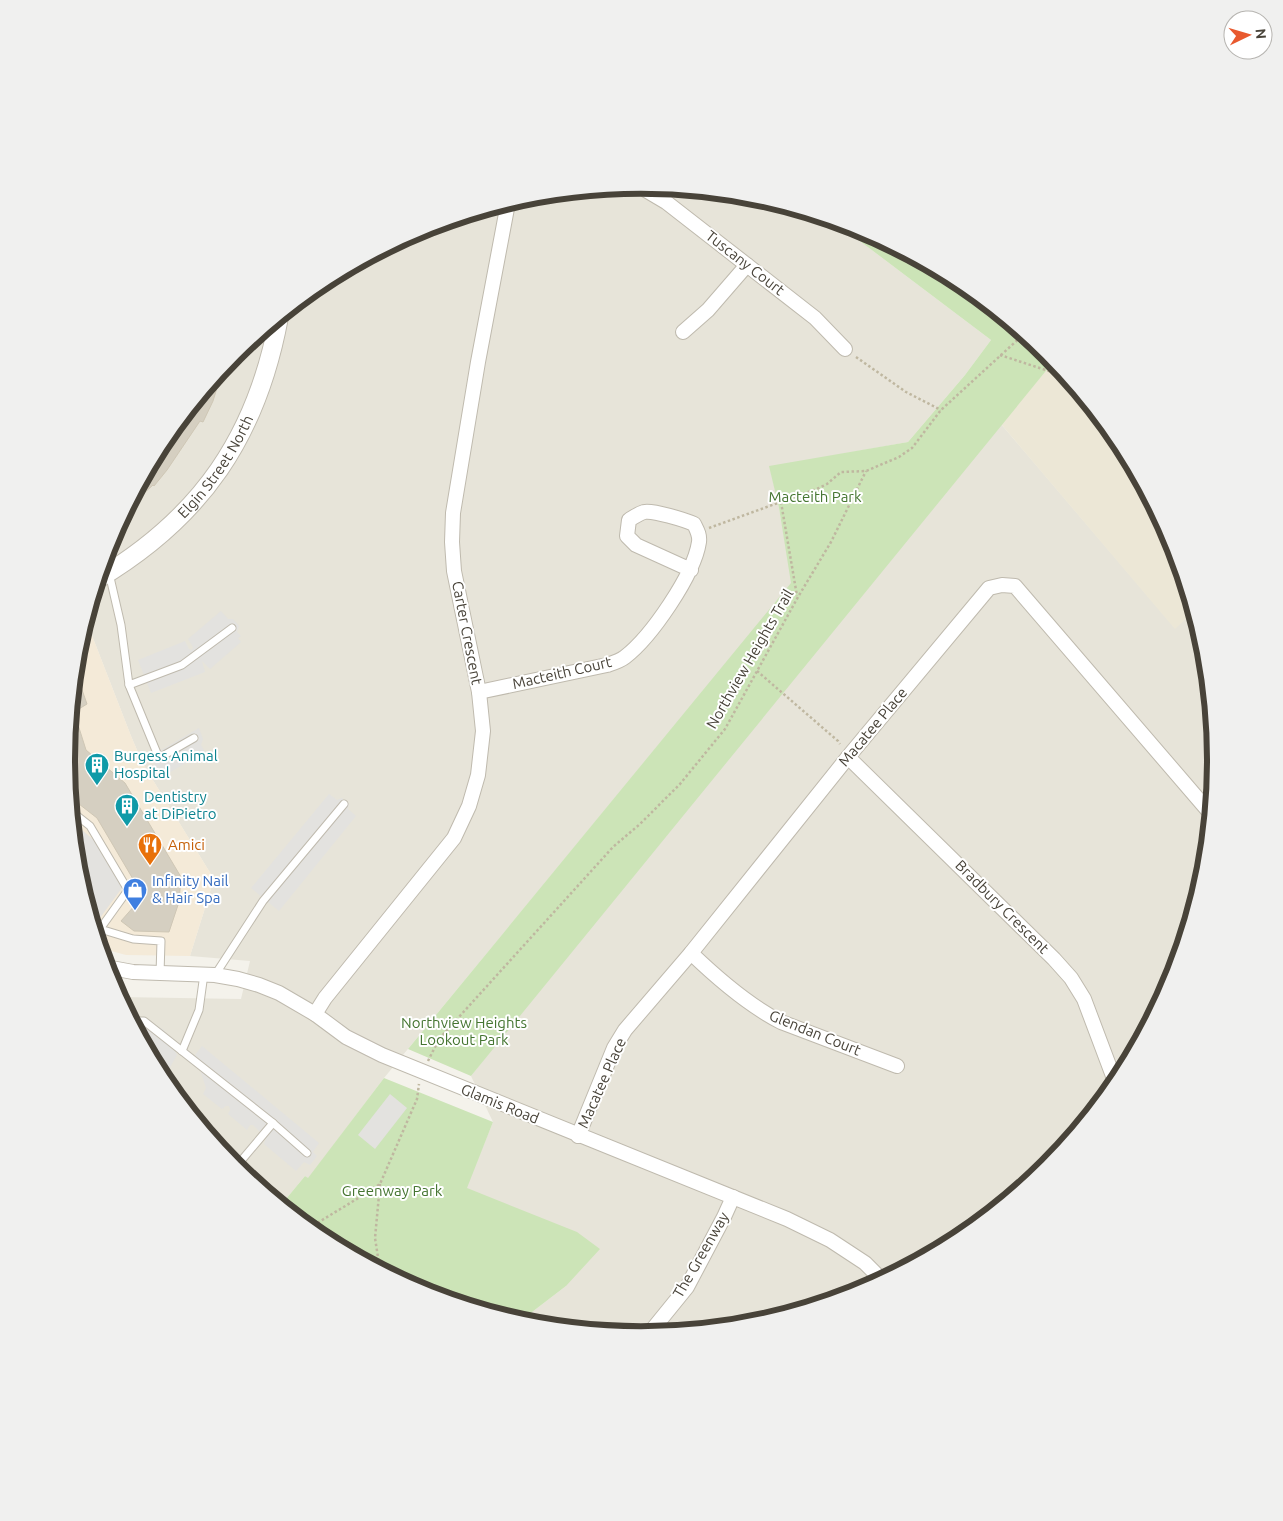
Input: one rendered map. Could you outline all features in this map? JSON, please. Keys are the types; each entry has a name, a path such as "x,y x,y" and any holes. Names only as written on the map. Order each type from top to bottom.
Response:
{"street":[{"name":"Tuscany Court","path":"653,194 666,202 815,318 845,349"},
{"name":"Carter Crescent","path":"315,1014 325,998 454,838 469,806 478,775 482,731 479,692 454,571 453,513 478,362 507,210"},
{"path":"683,332 708,310 747,264"},
{"name":"Elgin Street North","path":"106,574 142,551 174,524 212,481 242,433 260,393 273,352 277,327"},
{"path":"690,570 636,544 628,536 629,520 646,512 684,520 694,524 698,531"},
{"name":"Macteith Court","path":"479,692 607,665 624,658 650,630 678,593 690,570 699,542 698,531"},
{"name":"Macatee Place","path":"578,1136 614,1048 625,1030 692,953 848,757 989,588 1002,585 1015,586 1206,807"},
{"name":"Bradbury Crescent","path":"848,757 1072,978 1084,999 1113,1075"},
{"name":"Glendan Court","path":"692,953 707,968 764,1013 781,1022 897,1066"},
{"name":"Glamis Road","path":"115,969 160,974 210,974 238,979 279,993 315,1014 346,1037 382,1055 578,1136 787,1219 830,1240 864,1263 878,1275"},
{"name":"The Greenway","path":"655,1327 687,1287 733,1197"}],"lane":[{"path":"105,578 121,625 129,685 160,758 194,738"},
{"path":"129,685 182,665 232,628"},
{"path":"182,1051 199,1010 210,974 263,901 344,804"},
{"path":"78,817 90,826 128,890 101,929"},
{"path":"101,930 133,939 161,942 160,974"},
{"path":"138,1021 144,1021 273,1123 307,1153"},
{"path":"241,1161 273,1123"}],"path":[{"path":"698,531 819,488 827,484 840,472 866,471 899,457 912,448 941,410 1019,339"},
{"path":"845,349 906,392 941,410"},
{"path":"1000,355 1054,373"},
{"name":"Northview Heights Trail","path":"426,1064 439,1039 487,985 613,847 640,824 680,784 725,730 798,597 831,542 866,471"},
{"path":"781,502 798,597"},
{"path":"757,671 838,741 848,757"},
{"path":"379,1262 375,1238 380,1184 417,1099 417,1088 420,1081"},
{"path":"316,1224 380,1184"}],"shaded area":[{"path":"604,195 679,195 715,199 788,213 851,234 991,340 965,375 908,442 770,467 792,583 384,1078 308,1179 305,1176 285,1200 241,1161 192,1105 170,1075 151,1044 127,997 241,999 250,961 190,956 214,879 143,764 90,631 105,578 133,510 170,446 192,416 241,360 297,311 327,289 391,252 459,224 531,205"},
{"path":"1049,367 1067,387 1113,446 1150,510 1178,578 1189,615 1175,629 1001,424"},
{"path":"1001,424 1175,628 1189,615 1197,650 1207,723 1207,798 1197,871 1189,907 1178,943 1150,1011 1113,1075 1091,1105 1042,1161 986,1210 956,1232 892,1269 858,1284 788,1308 752,1316 679,1326 604,1326 528,1315 566,1286 466,1188 493,1122 471,1076 643,855"},
{"path":"221,611 228,619 233,619 239,626 237,632 241,636 238,638 241,642 210,669 202,661 205,672 151,693 138,660 185,641 189,649 192,650 193,647 188,639"},
{"path":"90,631 143,764 214,879 190,956 126,955 108,950 105,943 86,871 76,798 76,723 80,687"},
{"path":"199,728 203,739 201,745 205,752 160,778 151,756"},
{"path":"329,794 337,800 342,798 349,805 348,809 356,816 279,911 251,888"},
{"path":"79,828 94,840 122,888 98,920 86,871"},
{"path":"147,1019 164,1030 177,1055 169,1069 163,1064 141,1026"},
{"path":"202,1046 319,1143 313,1152 317,1156 310,1165 304,1162 296,1171 264,1144 266,1138 253,1125 250,1125 247,1130 228,1114 229,1106 222,1109 203,1094 206,1088 195,1055"},
{"path":"390,1094 407,1108 375,1149 358,1135"}],"green space":[{"name":"Northview Heights Lookout Park","path":"851,234 892,252 956,289 1015,335 1049,367 471,1076 408,1049 791,583 779,508 769,466 908,442 965,375 991,340"},
{"name":"Greenway Park","path":"384,1078 493,1122 467,1188 577,1232 600,1249 566,1286 528,1315 495,1308 459,1297 391,1269 327,1232 285,1200 305,1176 308,1178"}],"building":[{"path":"218,385 203,422 200,421 167,470 140,497 170,446"},
{"path":"80,685 87,704 77,710"},
{"path":"76,720 86,750 125,783 181,877 179,902 169,932 134,931 121,921 143,896 97,818 76,802"}],"place":[{"name":"Burgess Animal Hospital","path":"97,786"},
{"name":"Dentistry at DiPietro","path":"127,827"},
{"name":"Amici","path":"150,866"},
{"name":"Infinity Nail & Hair Spa","path":"135,911"}],"park label":[{"name":"Macteith Park","path":"815,497"}]}
